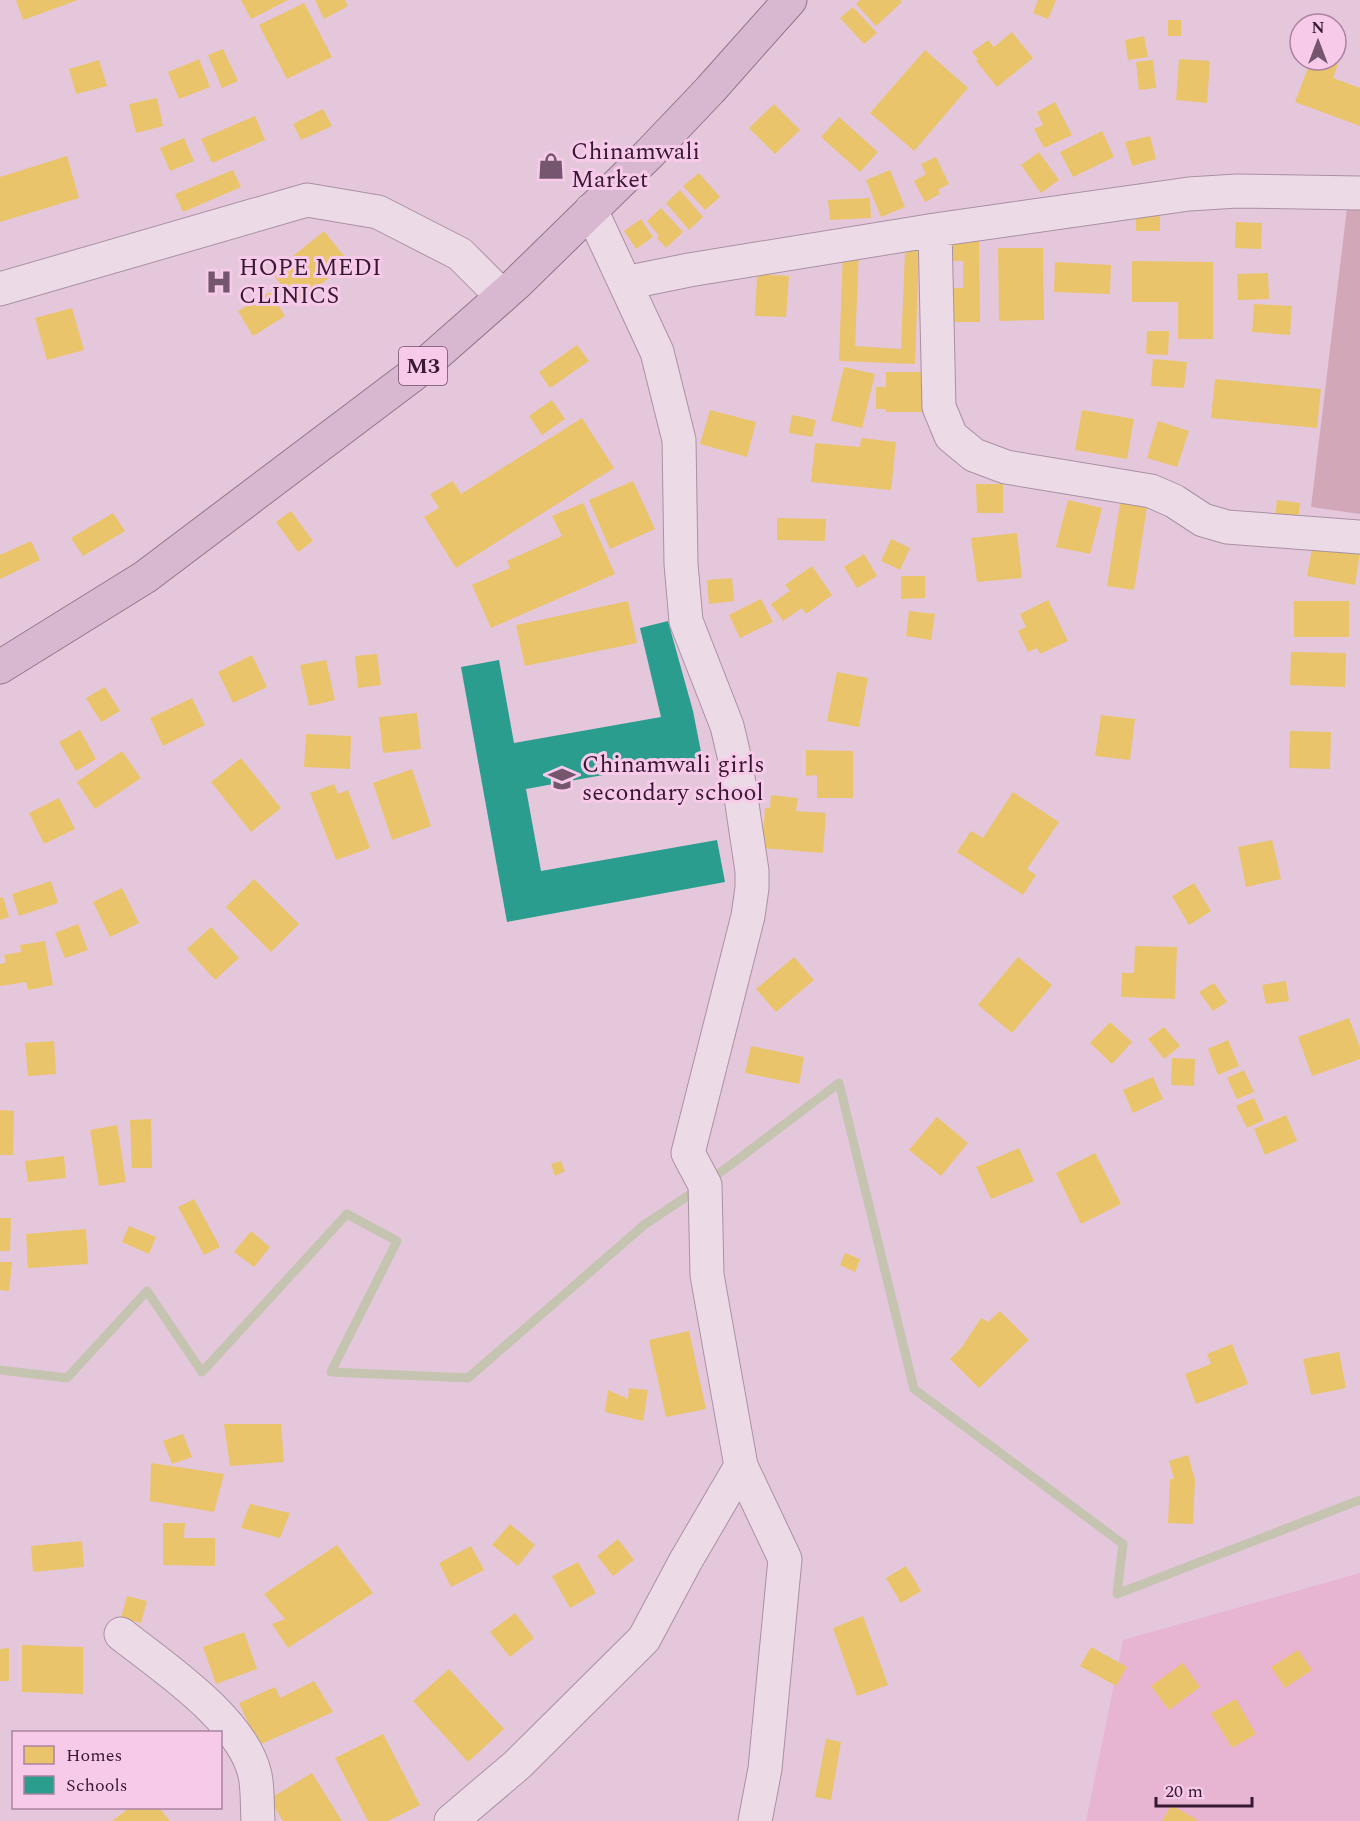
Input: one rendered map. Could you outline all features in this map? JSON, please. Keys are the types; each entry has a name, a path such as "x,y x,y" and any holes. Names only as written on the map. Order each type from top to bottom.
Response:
{"highway":[{"name":"M3","path":"0,667 145,577 414,374 502,296 591,210 710,90 790,0"}],"street":[{"path":"625,283 689,270 935,230 1189,194 1237,191 1360,193"},
{"path":"0,289 308,200 378,212 460,254 502,296"},
{"path":"591,210 657,352 679,440 681,564 686,621 727,726 736,764 752,871 748,916 688,1153 705,1185 707,1275 741,1466 785,1559 765,1769 754,1821"},
{"path":"935,230 939,407 951,436 974,455 1006,467 1151,491 1174,501 1203,520 1227,527 1360,537"},
{"path":"451,1821 518,1765 644,1639 685,1562 741,1466"},
{"path":"122,1634 207,1702 245,1748 255,1775 258,1821"}],"shaded area":[{"path":"1347,208 1360,209 1360,514 1311,507"},
{"path":"1360,1573 1360,1821 1086,1821 1123,1640"}],"building: Homes":[{"path":"16,0 78,0 23,20"},
{"path":"241,0 288,0 251,19"},
{"path":"315,0 345,0 348,6 324,19"},
{"path":"860,0 900,0 902,2 876,26 856,4"},
{"path":"1038,0 1056,0 1048,19 1033,13"},
{"path":"304,3 332,57 287,79 259,25"},
{"path":"853,7 877,33 864,44 840,18"},
{"path":"1168,20 1181,20 1181,36 1168,36"},
{"path":"1012,32 1033,58 997,87 976,61 978,60 972,52 988,40 994,47"},
{"path":"1144,36 1148,57 1128,60 1125,40"},
{"path":"223,49 238,81 222,88 208,55"},
{"path":"925,50 968,88 914,151 870,113"},
{"path":"199,59 210,87 179,99 168,72"},
{"path":"1179,59 1210,61 1207,103 1176,100"},
{"path":"99,60 107,86 76,94 69,69"},
{"path":"1153,60 1156,88 1139,90 1136,62"},
{"path":"1306,72 1335,72 1333,78 1360,88 1360,126 1295,102"},
{"path":"157,98 163,126 136,133 129,104"},
{"path":"1055,102 1072,135 1044,148 1034,129 1043,125 1037,112"},
{"path":"774,104 800,130 775,154 749,128"},
{"path":"323,109 332,126 301,140 293,124"},
{"path":"255,116 265,140 212,163 201,139"},
{"path":"839,117 878,152 860,172 821,137"},
{"path":"1102,131 1114,157 1073,177 1060,152"},
{"path":"1150,136 1156,159 1132,166 1125,142"},
{"path":"184,138 194,161 170,171 160,148"},
{"path":"1039,152 1059,180 1041,193 1021,165"},
{"path":"67,156 79,198 0,222 0,177"},
{"path":"936,157 949,184 938,190 940,194 925,202 914,181 926,174 921,164"},
{"path":"233,170 241,187 183,212 175,194"},
{"path":"890,170 905,207 881,217 866,180"},
{"path":"699,173 720,197 705,210 683,186"},
{"path":"680,190 703,217 689,230 666,203"},
{"path":"870,198 871,218 830,220 828,200"},
{"path":"661,208 683,232 666,248 647,221"},
{"path":"1136,209 1160,209 1160,231 1136,231"},
{"path":"641,219 653,237 636,249 624,231"},
{"path":"1236,222 1262,223 1261,249 1235,248"},
{"path":"324,231 349,262 296,304 272,273"},
{"path":"946,233 979,233 980,322 944,322 944,288 963,288 963,261 947,261"},
{"path":"998,248 1043,248 1044,320 999,321"},
{"path":"843,249 859,250 855,346 901,349 905,251 919,251 915,364 839,361"},
{"path":"1132,261 1213,262 1213,339 1178,339 1178,302 1132,302"},
{"path":"1055,262 1111,265 1110,294 1054,292"},
{"path":"1268,273 1269,299 1238,300 1237,274"},
{"path":"757,274 789,276 786,317 755,316"},
{"path":"270,292 285,316 253,336 238,311"},
{"path":"1254,304 1292,306 1290,335 1252,332"},
{"path":"72,308 84,350 47,360 35,318"},
{"path":"1147,331 1169,331 1168,355 1146,354"},
{"path":"577,345 589,361 550,388 539,372"},
{"path":"1153,359 1187,362 1184,388 1151,386"},
{"path":"844,367 875,374 862,428 831,421"},
{"path":"886,372 924,372 924,412 886,412 886,409 876,409 876,387 886,387"},
{"path":"1215,379 1321,389 1317,428 1211,418"},
{"path":"552,400 565,419 542,435 529,416"},
{"path":"710,410 756,422 747,457 700,444"},
{"path":"1082,410 1134,419 1127,459 1075,450"},
{"path":"792,415 816,420 812,437 789,433"},
{"path":"582,418 614,468 456,568 424,517 439,508 430,494 453,481 461,494"},
{"path":"1158,421 1189,431 1177,467 1147,458"},
{"path":"861,438 896,442 891,490 811,482 815,443 860,447"},
{"path":"633,481 655,529 610,549 589,500"},
{"path":"976,484 1003,484 1003,513 977,513"},
{"path":"1121,497 1148,501 1134,590 1107,586"},
{"path":"1068,500 1102,508 1090,554 1056,547"},
{"path":"1277,500 1300,503 1298,521 1275,519"},
{"path":"583,503 615,574 491,628 472,585 510,568 507,561 562,536 552,516"},
{"path":"291,511 313,541 298,552 276,522"},
{"path":"113,513 125,531 83,556 71,538"},
{"path":"777,518 826,519 825,541 777,540"},
{"path":"1017,533 1022,578 977,582 971,538"},
{"path":"891,539 910,548 900,570 881,561"},
{"path":"31,541 40,560 0,579 0,555"},
{"path":"1313,542 1360,551 1355,585 1307,576"},
{"path":"864,554 877,576 857,588 844,567"},
{"path":"812,566 832,595 806,614 802,608 783,621 771,604 790,591 785,585"},
{"path":"901,576 925,576 925,598 901,599"},
{"path":"732,578 734,601 709,604 707,580"},
{"path":"761,599 773,622 740,638 729,615"},
{"path":"1048,600 1068,641 1040,654 1037,648 1028,652 1018,631 1026,627 1020,614"},
{"path":"628,601 637,643 525,666 516,625"},
{"path":"1294,601 1349,601 1349,637 1294,637"},
{"path":"909,611 935,614 931,640 906,636"},
{"path":"1291,652 1346,653 1345,687 1290,685"},
{"path":"377,654 381,685 358,688 355,656"},
{"path":"252,655 267,687 233,703 218,672"},
{"path":"326,660 335,700 309,706 300,665"},
{"path":"837,672 868,678 859,727 827,721"},
{"path":"105,687 120,711 101,722 86,698"},
{"path":"192,698 205,725 163,746 150,718"},
{"path":"417,713 421,749 383,753 379,717"},
{"path":"1101,715 1135,719 1130,760 1095,756"},
{"path":"80,730 96,759 76,771 59,742"},
{"path":"1290,731 1331,732 1330,769 1289,768"},
{"path":"306,734 351,736 350,769 304,767"},
{"path":"806,750 853,751 853,798 817,798 817,775 806,776"},
{"path":"122,751 141,778 95,809 77,782"},
{"path":"241,758 281,808 251,832 211,782"},
{"path":"412,769 431,826 392,840 373,783"},
{"path":"334,784 338,794 348,790 370,848 336,860 310,793"},
{"path":"1013,792 1059,822 1027,869 1036,875 1023,895 957,852 971,831 983,838"},
{"path":"771,795 798,798 796,811 826,813 823,853 762,848 765,808 770,808"},
{"path":"59,798 75,829 44,844 29,813"},
{"path":"1272,840 1281,879 1246,887 1238,847"},
{"path":"254,879 299,924 271,952 226,907"},
{"path":"51,881 58,903 19,916 12,894"},
{"path":"1194,883 1211,911 1189,925 1172,896"},
{"path":"122,888 139,923 110,937 93,902"},
{"path":"3,897 9,917 0,920 0,898"},
{"path":"78,924 88,950 65,958 55,933"},
{"path":"211,927 239,958 215,980 187,949"},
{"path":"45,941 53,985 28,990 26,982 0,986 0,964 6,963 4,955 21,952 20,945"},
{"path":"1135,946 1177,947 1175,999 1121,997 1122,973 1134,973"},
{"path":"794,957 814,980 776,1012 756,989"},
{"path":"1018,957 1052,985 1012,1033 978,1005"},
{"path":"1286,981 1289,1001 1266,1004 1262,985"},
{"path":"1214,983 1227,1002 1213,1011 1199,992"},
{"path":"1349,1018 1360,1048 1360,1059 1312,1076 1298,1037"},
{"path":"1110,1022 1132,1042 1112,1064 1090,1043"},
{"path":"1164,1027 1180,1046 1164,1059 1148,1039"},
{"path":"1228,1040 1239,1066 1218,1075 1208,1049"},
{"path":"54,1041 56,1074 28,1076 25,1043"},
{"path":"751,1046 804,1057 799,1084 745,1073"},
{"path":"1172,1058 1195,1059 1194,1086 1171,1085"},
{"path":"1244,1070 1254,1092 1237,1099 1227,1078"},
{"path":"1153,1077 1163,1099 1133,1113 1123,1090"},
{"path":"1254,1098 1264,1120 1247,1128 1236,1106"},
{"path":"0,1110 14,1111 13,1155 0,1155"},
{"path":"1286,1115 1297,1141 1265,1155 1254,1129"},
{"path":"937,1117 968,1143 941,1176 909,1150"},
{"path":"151,1119 152,1168 132,1168 130,1120"},
{"path":"117,1125 126,1182 99,1186 90,1130"},
{"path":"1019,1148 1034,1181 991,1199 976,1167"},
{"path":"1095,1153 1121,1204 1081,1224 1056,1173"},
{"path":"64,1156 66,1178 28,1182 25,1161"},
{"path":"561,1161 565,1171 555,1176 551,1164"},
{"path":"194,1199 220,1247 204,1255 178,1207"},
{"path":"0,1218 11,1218 10,1251 0,1251"},
{"path":"129,1226 156,1237 149,1254 122,1242"},
{"path":"86,1229 88,1264 28,1268 26,1234"},
{"path":"251,1231 270,1247 254,1267 234,1252"},
{"path":"845,1253 860,1259 855,1272 840,1265"},
{"path":"0,1262 12,1262 9,1291 0,1290"},
{"path":"1000,1311 1029,1340 979,1388 950,1359 962,1347 981,1318 988,1322"},
{"path":"689,1331 706,1409 666,1417 649,1340"},
{"path":"1232,1344 1248,1384 1196,1404 1185,1374 1211,1364 1207,1354"},
{"path":"1339,1352 1346,1388 1311,1395 1303,1359"},
{"path":"629,1388 648,1390 643,1421 605,1412 608,1390 628,1399"},
{"path":"224,1424 281,1424 284,1462 230,1466"},
{"path":"183,1434 192,1457 172,1464 163,1441"},
{"path":"1188,1455 1195,1480 1193,1524 1168,1523 1170,1479 1174,1479 1169,1461"},
{"path":"151,1463 224,1474 214,1512 150,1501"},
{"path":"250,1504 290,1513 280,1538 241,1528"},
{"path":"163,1523 185,1523 184,1538 215,1538 215,1566 163,1565"},
{"path":"510,1524 535,1545 518,1566 492,1545"},
{"path":"618,1539 634,1560 613,1576 597,1556"},
{"path":"82,1541 84,1567 33,1572 31,1546"},
{"path":"337,1545 373,1593 288,1648 272,1624 285,1619 264,1594"},
{"path":"471,1546 484,1570 451,1587 439,1563"},
{"path":"578,1562 596,1593 570,1608 552,1576"},
{"path":"906,1566 921,1591 901,1603 886,1578"},
{"path":"127,1596 147,1601 141,1623 121,1618"},
{"path":"515,1613 534,1638 510,1657 490,1632"},
{"path":"863,1616 888,1685 857,1696 833,1628"},
{"path":"244,1632 257,1669 216,1684 203,1647"},
{"path":"22,1645 83,1647 83,1694 22,1692"},
{"path":"1091,1647 1127,1667 1116,1686 1080,1666"},
{"path":"9,1648 9,1681 0,1681 0,1649"},
{"path":"1298,1650 1312,1670 1285,1688 1271,1667"},
{"path":"1183,1663 1200,1687 1169,1710 1151,1686"},
{"path":"449,1669 504,1729 468,1762 413,1701"},
{"path":"314,1681 333,1712 259,1745 239,1703 275,1687 280,1698"},
{"path":"1236,1699 1256,1734 1232,1748 1211,1713"},
{"path":"383,1734 420,1805 388,1821 368,1821 335,1758"},
{"path":"826,1739 841,1742 831,1800 815,1797"},
{"path":"312,1773 342,1821 283,1821 269,1799"},
{"path":"1171,1805 1199,1821 1162,1821"},
{"path":"128,1809 160,1809 170,1821 112,1821"}],"building: Schools":[{"path":"668,621 693,711 702,757 526,789 541,871 717,840 725,882 507,922 461,667 499,660 514,743 661,717 640,628"}],"waterway":[{"path":"709,1181 839,1083 914,1389 1123,1544 1117,1594 1360,1500"},
{"path":"0,1370 67,1378 147,1291 202,1372 347,1214 397,1241 331,1372 468,1378 644,1225 698,1189"}],"place":[{"name":"Chinamwali Market","path":"551,166"},
{"name":"HOPE MEDI CLINICS","path":"219,282"},
{"name":"Chinamwali girls secondary school","path":"562,779"}]}
